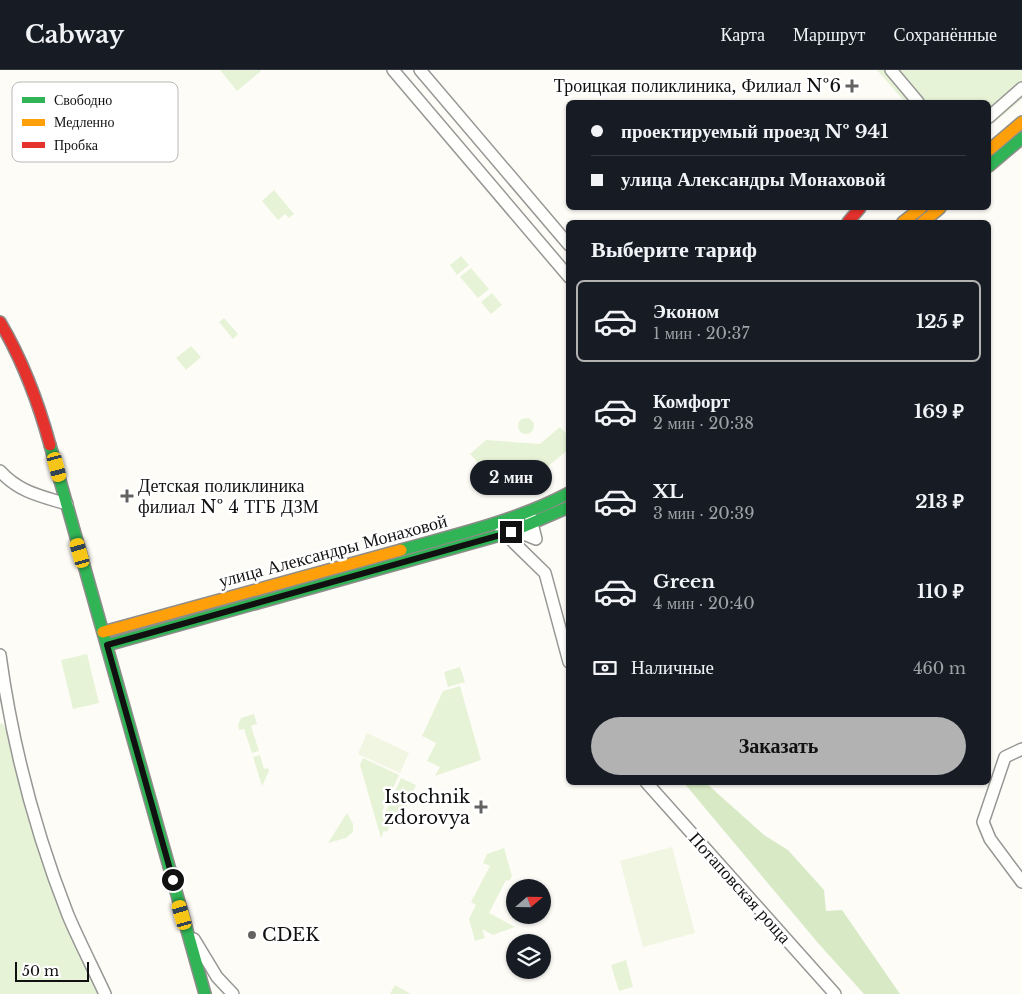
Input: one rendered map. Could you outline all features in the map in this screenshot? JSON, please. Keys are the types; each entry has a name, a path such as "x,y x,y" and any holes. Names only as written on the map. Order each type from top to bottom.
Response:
{"main road":[{"path":"991,148 1022,122"},
{"path":"991,164 1022,138"},
{"path":"850,220 858,210"},
{"path":"906,220 918,210"},
{"path":"0,322 19,355 37,400 206,994"},
{"name":"улица Александры Монаховой","path":"103,632 459,534 529,512 566,494"},
{"name":"улица Александры Монаховой","path":"107,645 478,542 532,524 566,508"}],"street":[{"path":"393,70 566,273"},
{"path":"420,70 566,241"},
{"path":"891,70 916,100"},
{"path":"991,115 1022,88"},
{"path":"0,471 9,481 24,491 66,504"},
{"path":"529,512 536,539 491,520 545,573 566,651"},
{"path":"0,655 1,676 28,793 47,857 69,915 105,994"},
{"path":"1022,750 1006,757 983,822 990,839 1022,882"},
{"name":"Потаповская роща","path":"649,785 834,994"},
{"path":"182,915 209,965 233,994"}],"green space":[{"path":"220,70 260,70 261,71 237,91"},
{"path":"877,70 1022,70 1022,99 991,125 991,100 903,100"},
{"path":"274,190 294,214 289,218 285,214 278,220 262,201"},
{"path":"461,256 469,265 457,275 450,265"},
{"path":"471,268 489,289 478,298 460,277"},
{"path":"492,293 502,305 491,314 481,302"},
{"path":"224,318 238,334 233,339 219,322"},
{"path":"191,346 201,357 186,370 176,358"},
{"path":"523,418 529,418 534,423 532,432 523,434 518,429 518,423"},
{"path":"560,427 566,434 566,451 542,471 510,469 494,480 470,454 486,440 540,444"},
{"path":"87,654 99,703 73,709 61,660"},
{"path":"460,667 465,682 448,687 444,672"},
{"path":"460,686 481,760 435,776 440,767 427,761 436,743 422,736 443,691"},
{"path":"254,714 257,724 251,726 259,751 252,753 244,729 239,730 238,725 241,718"},
{"path":"2,723 9,732 69,930 98,994 0,994 0,724"},
{"path":"367,733 409,753 400,773 358,754"},
{"path":"260,755 264,769 268,768 269,771 262,786 253,757"},
{"path":"363,758 399,775 382,812 393,818 387,832 384,831 381,838 360,765"},
{"path":"401,778 416,785 401,820 385,813"},
{"path":"686,785 708,785 764,835 788,850 824,890 826,911 842,910 900,994 864,994 818,943"},
{"path":"347,813 353,824 353,832 346,838 328,843"},
{"path":"672,847 695,933 643,947 620,861"},
{"path":"504,848 512,876 510,879 506,879 489,913 506,922 506,924 515,927 493,935 482,929 485,938 475,941 469,919 476,905 471,902 490,866 483,863 487,854"},
{"path":"626,960 633,987 619,991 611,965"},
{"path":"395,985 411,994 390,994"}],"traffic: fast":[{"path":"991,164 1022,138"},
{"path":"50,445 205,994"},
{"path":"401,550 508,519 566,494"},
{"path":"107,645 511,532 566,508"}],"traffic: slow":[{"path":"991,148 1022,122"},
{"path":"906,220 918,210"},
{"path":"925,220 938,210"},
{"path":"103,632 401,550"}],"traffic: jam":[{"path":"850,220 858,210"},
{"path":"0,322 16,351 29,382 50,445"}],"place":[{"name":"Троицкая поликлиника, Филиал №6","path":"852,86"},
{"name":"Детская поликлиника филиал № 4 ТГБ ДЗМ","path":"127,496"},
{"name":"Istochnik zdorovya","path":"481,807"},
{"name":"CDEK","path":"252,935"}],"route":[{"path":"173,880 107,645 511,532"}]}
